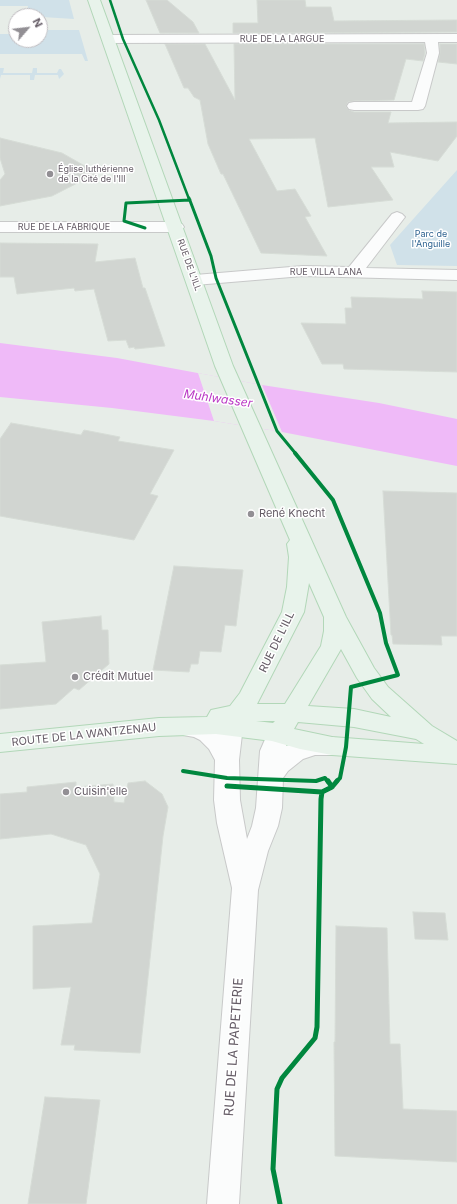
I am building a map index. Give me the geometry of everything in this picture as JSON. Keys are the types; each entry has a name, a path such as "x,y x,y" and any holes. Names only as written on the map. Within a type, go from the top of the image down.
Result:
{"main road":[{"name":"RUE DE L'ILL","path":"94,0 195,280 224,366 294,526 335,617 365,672 380,693 423,732"},
{"name":"RUE DE L'ILL","path":"262,725 260,676 294,612 298,587 300,557 294,526"},
{"name":"RUE DE L'ILL","path":"262,725 311,683 332,646 335,631 335,617"},
{"path":"167,726 187,720 206,710 248,687 260,676"},
{"name":"ROUTE DE LA WANTZENAU","path":"0,743 167,726 262,725 354,718 423,732 457,754"},
{"name":"ROUTE DE LA WANTZENAU","path":"262,725 332,746 457,754"}],"street":[{"path":"354,106 418,106 433,52 431,38"},
{"name":"RUE DE LA LARGUE","path":"108,39 457,38"},
{"path":"354,272 397,217"},
{"name":"RUE DE LA FABRIQUE","path":"0,227 176,227"},
{"name":"RUE VILLA LANA","path":"195,280 303,271 457,275"},
{"name":"RUE DE LA PAPETERIE","path":"262,725 279,765 294,753 313,746 332,746"},
{"name":"RUE DE LA PAPETERIE","path":"245,890 230,823 227,800 227,760 234,745 262,725"},
{"name":"RUE DE LA PAPETERIE","path":"222,1204 245,890 265,826 269,808 262,725"},
{"path":"167,726 198,729 209,734 218,744 227,760"}],"green space":[{"path":"0,0 69,0 74,19 48,17 48,8 0,6"},
{"path":"48,30 79,30 88,61 85,61 82,54 0,54 0,34 8,34 8,48 48,48"},
{"path":"0,68 4,68 3,73 32,73 33,68 37,68 37,73 57,73 59,69 61,69 64,74 59,79 58,75 35,75 34,80 30,80 30,75 1,75 0,79"},
{"name":"Parc de l'Anguille","path":"457,170 457,266 397,265 390,245"}],"water":[{"name":"Muhlwasser","path":"0,343 117,358 262,385 379,403 457,419 457,466 282,432 214,421 112,408 0,397"}],"pier":[{"path":"198,373 262,385 282,432 214,421"}],"building":[{"path":"146,0 167,0 193,22 199,33 160,33"},
{"path":"257,0 305,0 306,7 331,7 334,21 457,20 457,32 233,33 233,23 258,23"},
{"path":"165,44 205,44 235,100 234,44 424,44 425,53 423,61 406,59 394,100 354,101 348,102 346,107 354,112 391,112 388,123 457,122 457,136 438,161 390,152 394,167 371,167 393,200 328,207 315,138 249,139 277,191 295,189 311,216 305,217 327,256 261,253 223,174 221,174 208,144 200,100 194,97 188,88 184,88"},
{"path":"440,44 457,44 457,64 438,62"},
{"name":"Église luthérienne de la Cité de l'Ill","path":"0,138 62,153 97,173 52,196 0,206 0,180 5,174 0,158"},
{"path":"0,243 98,244 95,262 135,258 143,288 145,288 165,346 135,349 134,347 129,348 126,340 108,341 94,289 75,291 74,288 17,294 14,277 0,277"},
{"path":"422,291 457,292 457,372 344,369 343,364 322,364 301,323 346,324 345,308 352,308 351,297 423,299"},
{"path":"11,423 81,435 84,430 120,437 118,441 174,450 150,494 158,496 134,540 0,516 0,439"},
{"path":"383,491 457,493 457,636 441,636 442,645 393,644 391,635"},
{"path":"174,566 243,570 236,626 225,625 221,652 200,651 198,664 191,664 189,672 153,670"},
{"path":"101,616 102,630 108,630 109,664 79,690 74,688 56,704 0,709 0,665 46,662 42,622"},
{"path":"145,781 162,794 168,807 163,836 140,1053 74,1050 75,1045 61,1045 71,987 33,989 33,926 92,923 100,874 86,845 51,834 0,839 0,794 27,792 27,787 76,782 76,787 113,784 114,802 124,803 128,783"},
{"path":"413,912 445,913 448,940 415,939"},
{"path":"336,926 387,928 390,1044 400,1044 403,1109 457,1111 457,1162 335,1156 334,1042"},
{"path":"45,1097 100,1100 86,1204 28,1204"}],"cycle path":[{"path":"110,0 123,39 159,120 211,256 216,278 277,431 333,500 380,613 386,643 398,675 351,687 346,747 340,778 332,787 322,792 317,1027 315,1038 282,1078 277,1089 273,1169 280,1204"},
{"path":"145,228 124,221 126,203 190,200"},
{"path":"183,771 227,778 316,781 325,778 332,787"},
{"path":"227,786 322,792"}],"place":[{"name":"Église luthérienne de la Cité de l'Ill","path":"50,174"},
{"name":"René Knecht","path":"251,514"},
{"name":"Crédit Mutuel","path":"75,677"},
{"name":"Cuisin'elle","path":"66,792"}]}
